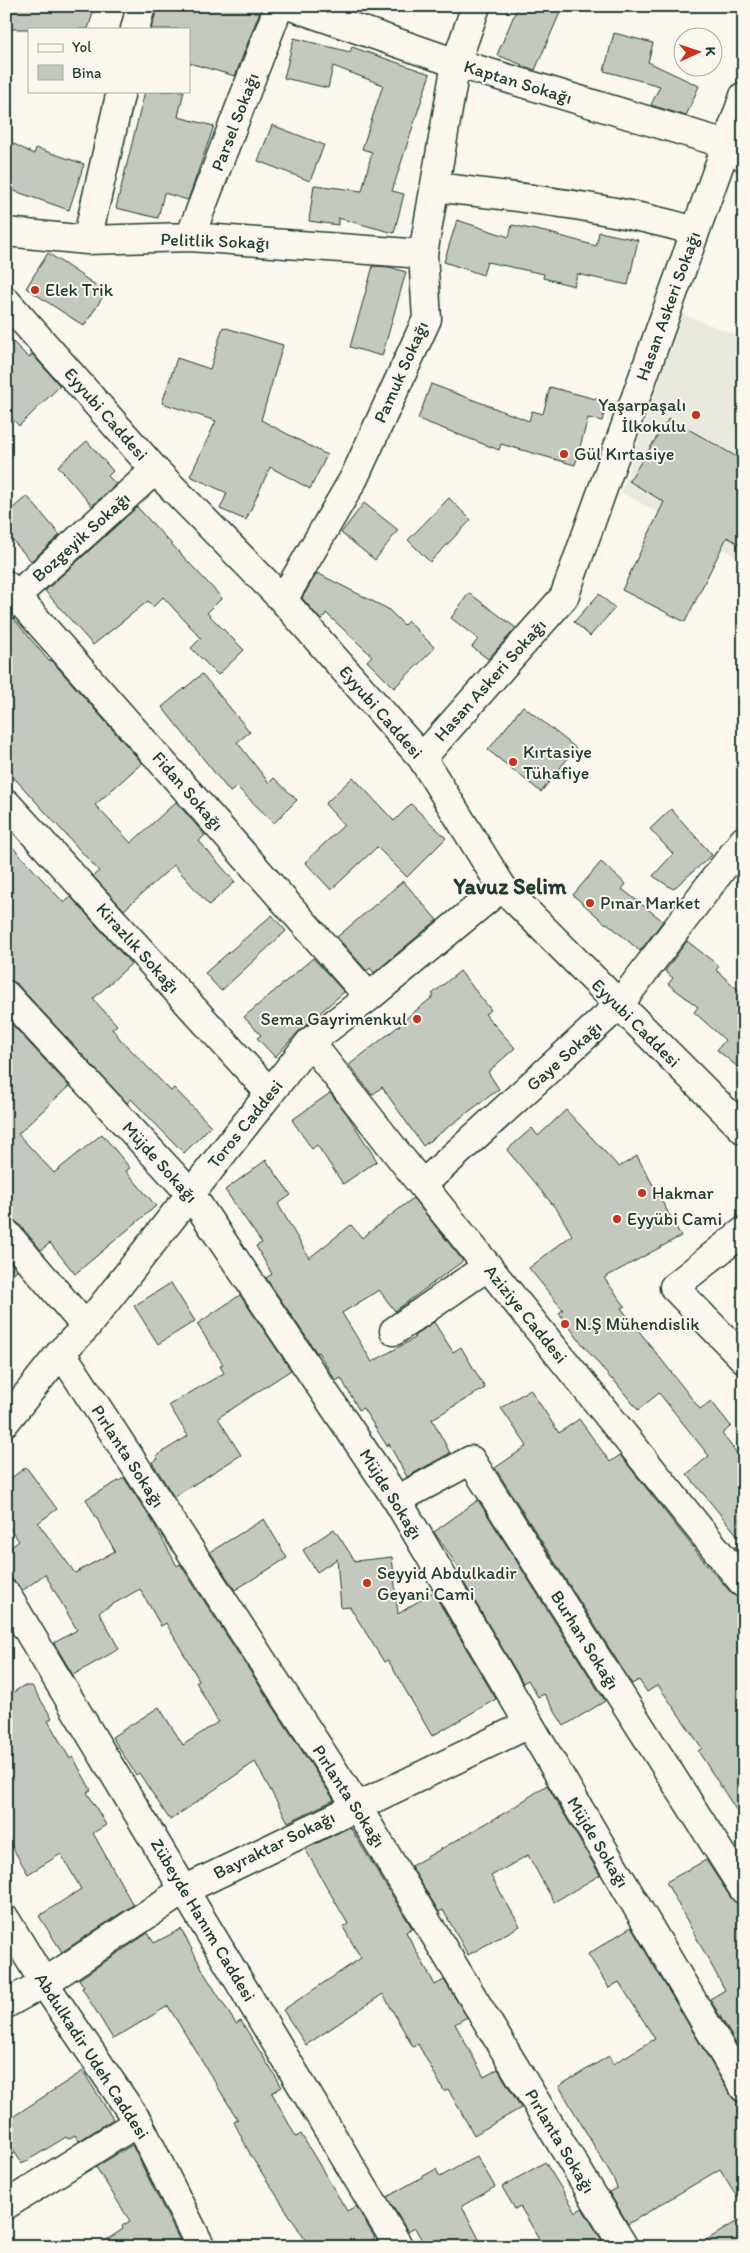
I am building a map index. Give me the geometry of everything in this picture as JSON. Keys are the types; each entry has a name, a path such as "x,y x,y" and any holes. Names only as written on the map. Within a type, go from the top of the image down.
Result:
{"street":[{"path":"136,28 141,6"},
{"name":"Parsel Sokağı","path":"190,237 279,6"},
{"name":"Kaptan Sokağı","path":"291,6 456,63 735,150"},
{"name":"Pamuk Sokağı","path":"283,600 354,478 427,319 423,254 456,63 476,6"},
{"path":"87,240 121,92"},
{"name":"Hasan Askeri Sokağı","path":"422,758 564,597 695,231 735,150 744,96"},
{"path":"435,187 596,208 663,222 695,231"},
{"name":"Pelitlik Sokağı","path":"6,232 87,240 190,237 423,254"},
{"name":"Eyyubi Caddesi","path":"6,301 155,470 283,600 422,758 502,888 618,1006 743,1128"},
{"name":"Bozgeyik Sokağı","path":"10,595 155,470"},
{"name":"Fidan Sokağı","path":"10,595 370,997"},
{"name":"Kirazlık Sokağı","path":"6,803 270,1093"},
{"name":"Gaye Sokağı","path":"422,1185 618,1006 744,840"},
{"name":"Toros Caddesi","path":"6,1421 61,1352 86,1327 310,1042 370,997 502,888"},
{"name":"Müjde Sokağı","path":"6,995 190,1193 397,1500 744,2088"},
{"name":"Aziziye Caddesi","path":"310,1042 422,1185 744,1584"},
{"path":"744,1231 674,1286 744,1359"},
{"path":"6,1233 86,1327"},
{"path":"394,1331 488,1266"},
{"name":"Pırlanta Sokağı","path":"61,1352 205,1576 356,1805 624,2247"},
{"name":"Burhan Sokağı","path":"397,1500 471,1460 744,1890"},
{"name":"Zübeyde Hanım Caddesi","path":"6,1594 399,2247"},
{"name":"Bayraktar Sokağı","path":"6,2004 44,1982 184,1890 356,1805 529,1724"},
{"name":"Abdulkadir Udeh Caddesi","path":"6,1920 44,1982 138,2122 201,2247"},
{"path":"6,2205 138,2122"}],"shaded area":[{"name":"Yaşarpaşalı İlkokulu","path":"682,314 744,338 744,561 621,492"}],"building":[{"path":"6,6 95,6 88,28 6,29"},
{"path":"158,6 262,6 235,76 190,63 190,28 151,28"},
{"path":"518,6 563,6 535,70 497,55"},
{"path":"614,33 653,43 648,62 672,73 672,78 682,78 699,86 686,116 651,105 660,86 604,71"},
{"path":"294,38 350,52 352,47 430,74 392,191 404,194 394,233 338,218 338,225 309,221 314,185 362,191 372,152 362,149 383,85 333,66 328,88 284,78"},
{"path":"145,92 184,92 178,117 214,126 188,200 164,193 158,218 116,208"},
{"path":"272,125 324,145 310,181 258,161"},
{"path":"6,140 34,154 36,148 84,164 69,210 6,188"},
{"path":"457,220 509,237 512,225 596,246 599,232 638,240 628,285 577,274 574,286 543,278 544,274 487,262 483,275 444,262"},
{"path":"48,253 106,292 84,326 26,288"},
{"path":"373,266 389,267 406,272 382,356 350,347"},
{"path":"223,327 283,345 261,420 327,455 310,489 270,467 246,520 220,509 227,493 190,476 216,421 162,403 177,358 210,369"},
{"path":"6,335 29,358 32,354 60,386 19,426 6,412"},
{"path":"431,384 529,421 532,411 543,414 550,387 607,402 602,421 588,418 575,465 501,444 499,450 418,419"},
{"path":"669,418 744,461 744,547 727,537 685,622 622,590 664,502 629,481"},
{"path":"87,441 113,471 108,476 116,484 92,506 58,466"},
{"path":"27,496 60,535 31,561 6,533 6,514"},
{"path":"449,498 471,520 430,562 408,540"},
{"path":"364,503 398,530 375,560 341,533"},
{"path":"137,507 222,598 207,613 244,650 218,675 191,648 201,638 163,597 153,607 148,601 93,645 45,591"},
{"path":"317,573 388,609 404,625 408,621 435,648 394,688 367,661 372,656 326,613 322,620 320,619 302,598"},
{"path":"469,593 516,628 488,659 472,647 478,639 451,618"},
{"path":"599,594 615,608 590,636 574,622"},
{"path":"13,618 49,661 51,660 142,763 95,805 131,843 176,802 205,835 199,841 235,882 209,905 174,865 124,910 93,876 99,871 6,769 6,620"},
{"path":"202,674 250,732 237,742 269,783 274,778 297,800 274,823 237,787 230,792 162,707"},
{"path":"523,706 576,748 541,792 488,750"},
{"path":"353,777 394,821 411,804 446,838 407,877 377,847 331,890 305,862 344,825 325,804"},
{"path":"671,809 712,855 673,889 653,876 673,854 650,829"},
{"path":"6,840 64,903 71,897 131,964 93,999 117,1025 112,1029 121,1040 171,1091 174,1088 211,1126 184,1153 131,1099 127,1103 17,984 6,980"},
{"path":"601,862 626,884 622,889 663,921 640,951 573,895"},
{"path":"403,881 437,920 374,973 370,968 367,971 337,937"},
{"path":"272,915 286,931 221,991 205,973"},
{"path":"687,941 719,966 716,970 744,995 744,1072 717,1050 725,1040 694,1012 698,1007 668,984 673,978 665,971"},
{"path":"313,958 344,992 300,1030 275,1057 257,1038 261,1035 244,1017"},
{"path":"460,971 491,1010 485,1014 515,1048 488,1072 499,1089 423,1146 382,1087 372,1095 349,1065 400,1025 434,996 432,994"},
{"path":"6,1018 69,1086 18,1134 54,1173 102,1134 130,1168 126,1171 156,1206 75,1274 50,1243 41,1250 18,1223 6,1218"},
{"path":"330,1093 347,1114 377,1161 343,1184 317,1145 312,1149 292,1120"},
{"path":"566,1110 619,1167 637,1156 681,1236 604,1278 625,1306 621,1308 700,1409 711,1401 731,1426 722,1434 744,1462 744,1559 735,1547 743,1542 687,1474 709,1456 659,1393 638,1410 579,1340 559,1313 563,1310 529,1268 572,1235 558,1211 507,1150 532,1128 538,1136"},
{"path":"266,1160 291,1195 278,1204 309,1258 351,1225 362,1238 413,1198 463,1261 395,1311 379,1290 342,1313 372,1362 415,1338 414,1336 434,1322 453,1352 461,1347 485,1388 432,1419 450,1453 407,1477 389,1444 387,1446 363,1408 359,1410 341,1378 336,1381 266,1278 272,1274 256,1246 262,1243 225,1190"},
{"path":"6,1257 17,1270 6,1280"},
{"path":"171,1283 195,1321 158,1344 134,1306"},
{"path":"240,1295 291,1370 218,1418 241,1455 174,1497 152,1462 158,1459 156,1456 188,1436 169,1405 224,1373 220,1366 223,1364 197,1324"},
{"path":"530,1389 559,1433 579,1419 610,1462 620,1455 732,1594 744,1599 744,1822 698,1751 702,1748 658,1685 647,1692 639,1680 632,1684 495,1468 527,1446 501,1408"},
{"path":"26,1467 57,1509 38,1523 75,1573 115,1551 86,1499 124,1478 153,1522 177,1566 180,1564 334,1800 288,1822 255,1762 170,1820 139,1773 136,1775 112,1737 159,1707 183,1745 218,1722 196,1682 199,1680 166,1623 161,1626 140,1589 99,1612 119,1649 73,1675 54,1643 77,1630 45,1574 22,1591 6,1575 6,1551 19,1541 6,1523 6,1482"},
{"path":"478,1500 605,1701 564,1726 544,1694 538,1697 528,1680 523,1683 460,1576 463,1574 434,1532"},
{"path":"264,1519 287,1558 235,1590 210,1552"},
{"path":"334,1529 355,1561 392,1557 398,1614 433,1592 496,1699 432,1736 388,1660 384,1662 350,1607 341,1608 337,1559 317,1572 303,1550"},
{"path":"23,1686 32,1686 52,1718 48,1721 70,1759 73,1757 91,1790 87,1792 106,1825 93,1833 133,1905 62,1952 39,1916 81,1889 61,1854 28,1874 6,1837 6,1697"},
{"path":"547,1785 600,1875 554,1902 528,1855 491,1876 520,1926 468,1955 443,1910 439,1912 411,1866 508,1811"},
{"path":"350,1827 412,1928 406,1932 435,1985 444,1980 467,2017 455,2024 484,2077 498,2069 521,2108 474,2135 448,2089 444,2091 418,2044 413,2047 383,1994 306,2045 283,2010 361,1958 343,1927 348,1924 305,1849"},
{"path":"706,1860 731,1898 740,1905 744,1912 744,2057 710,1999 725,1990 666,1882"},
{"path":"631,1927 731,2096 736,2101 744,2104 744,2208 720,2169 628,2224 609,2192 617,2188 614,2180 559,2086 609,2056 613,2064 655,2039 619,1982 609,1988 588,1954"},
{"path":"181,1929 206,1976 236,2024 241,2021 282,2087 272,2093 296,2137 301,2134 347,2211 356,2206 375,2238 360,2247 310,2247 251,2156 234,2122 238,2120 168,2006 113,2039 82,1988 84,1987 79,1979 148,1933 154,1943"},
{"path":"83,2071 113,2119 79,2141 75,2135 68,2139 66,2137 22,2164 6,2138 6,2130 15,2124 11,2118"},
{"path":"132,2145 183,2247 96,2247 123,2229 122,2226 130,2221 96,2167"},
{"path":"477,2156 495,2187 462,2206 483,2247 426,2247 415,2228 408,2232 387,2197 436,2169 440,2177"},
{"path":"545,2162 576,2212 582,2208 606,2247 544,2247 520,2206 515,2209 502,2187"},
{"path":"744,2217 744,2247 695,2247"}],"place":[{"name":"Elek Trik","path":"35,290"},
{"name":"Yaşarpaşalı İlkokulu","path":"696,415"},
{"name":"Gül Kırtasiye","path":"564,454"},
{"name":"Kırtasiye Tühafiye","path":"513,762"},
{"name":"Pınar Market","path":"590,903"},
{"name":"Sema Gayrimenkul","path":"417,1019"},
{"name":"Hakmar","path":"642,1193"},
{"name":"Eyyübi Cami","path":"617,1219"},
{"name":"N.Ş Mühendislik","path":"565,1324"},
{"name":"Seyyid Abdulkadir Geyani Cami","path":"367,1583"}],"district":[{"name":"Yavuz Selim","path":"510,886"}]}
